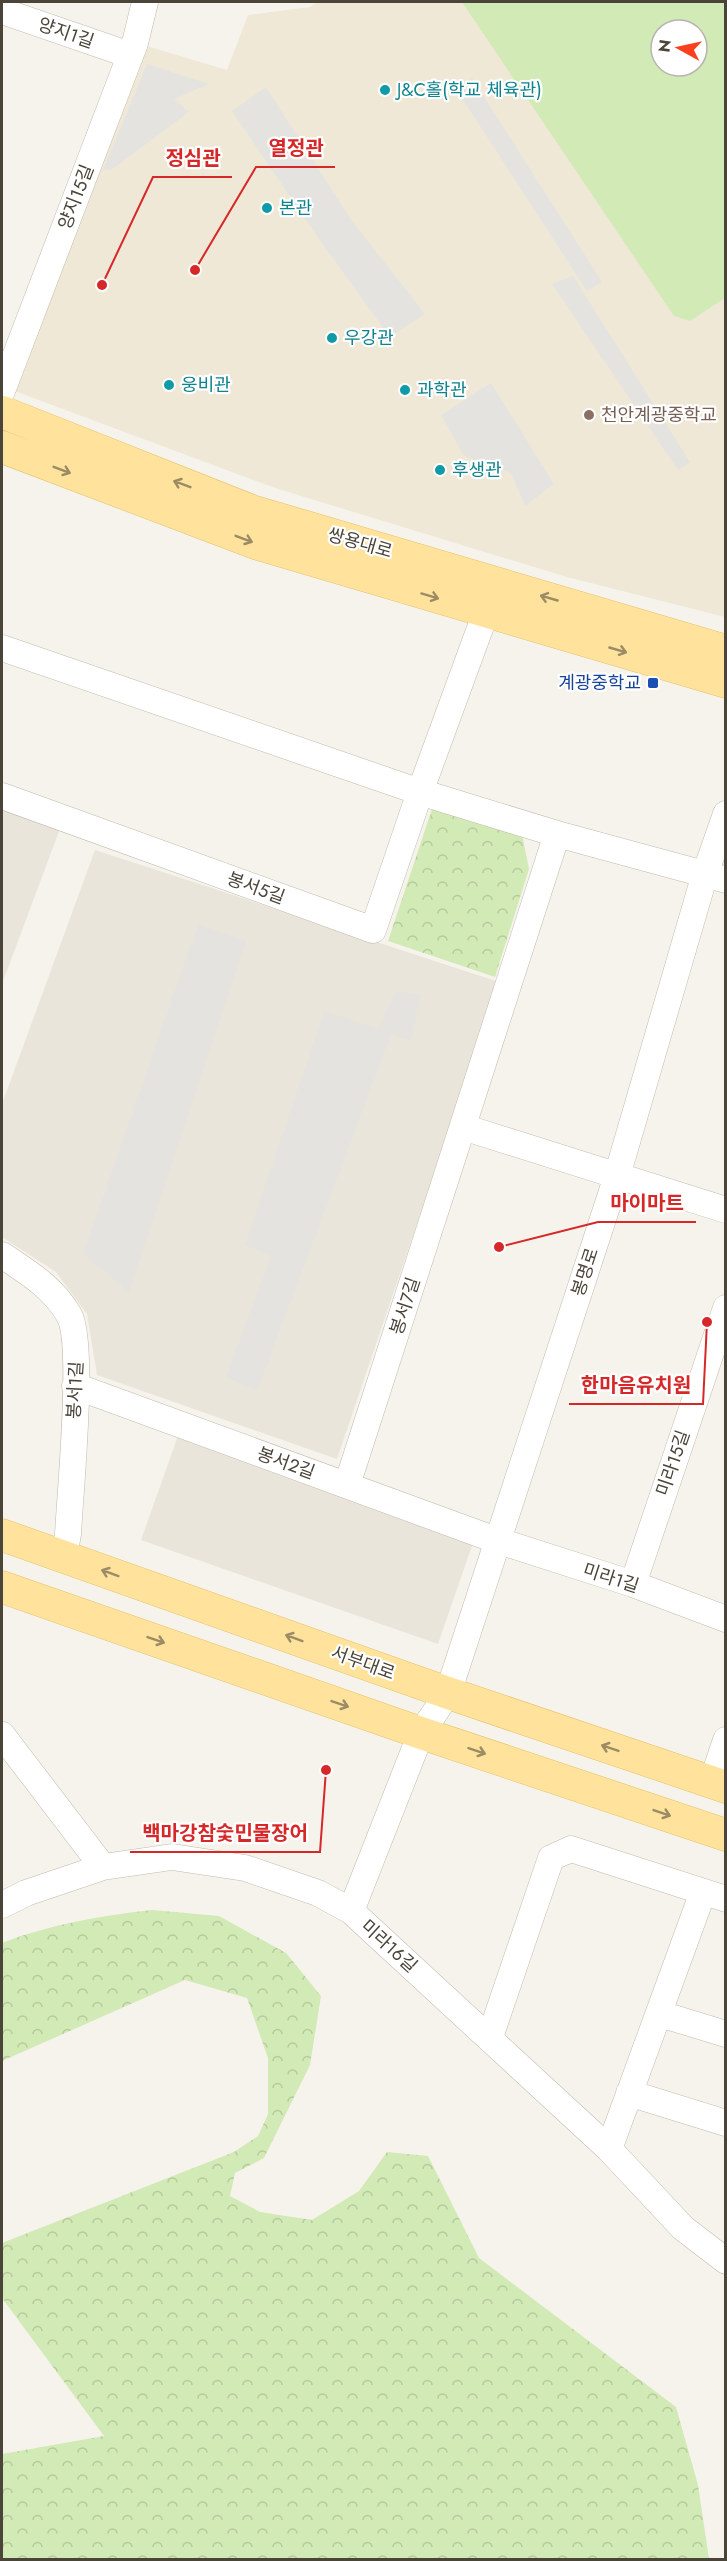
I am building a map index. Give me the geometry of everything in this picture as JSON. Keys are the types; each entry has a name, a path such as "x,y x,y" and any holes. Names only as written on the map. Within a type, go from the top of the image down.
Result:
{"main road":[{"name":"쌍용대로","path":"2,412 252,511 726,651"},
{"name":"쌍용대로","path":"3,448 258,544 726,682"},
{"name":"서부대로","path":"2,1535 448,1693 719,1785"},
{"path":"2,1587 421,1733 726,1835"}],"street":[{"name":"양지15길","path":"2,391 130,55 145,2"},
{"name":"양지1길","path":"2,11 130,55"},
{"path":"3,448 43,429"},
{"name":"봉서5길","path":"2,796 374,930 420,792 486,612"},
{"path":"2,648 420,792 557,834 716,877"},
{"name":"봉명로","path":"448,1693 496,1540 716,877 726,814"},
{"name":"봉서7길","path":"347,1485 557,834"},
{"path":"463,1127 726,1210"},
{"name":"봉서1길","path":"2,1255 47,1286 70,1317 76,1348 68,1534 64,1556"},
{"name":"미라15길","path":"633,1584 726,1308"},
{"name":"봉서2길","path":"75,1386 496,1540"},
{"name":"미라1길","path":"496,1540 633,1584 726,1618"},
{"name":"미라16길","path":"448,1693 421,1733 351,1911 609,2149 683,2228 726,2261"},
{"path":"2,1735 103,1867"},
{"path":"719,1785 726,1740"},
{"path":"490,2037 551,1858 571,1849 714,1895 660,2014 609,2149"},
{"path":"2,1905 26,1893 103,1867 172,1857 245,1868 318,1893 351,1911"},
{"path":"660,2014 726,2034"},
{"path":"629,2093 726,2123"}],"shaded area":[{"path":"317,2 725,2 725,617 567,577 275,488 12,390 140,44 227,70 248,15 310,7"},
{"path":"147,64 209,84 174,99 189,112 111,170 103,170"},
{"path":"472,78 602,282 587,291 458,92"},
{"path":"266,87 352,221 425,314 390,337 321,242 232,111"},
{"path":"573,276 690,462 678,470 552,284"},
{"path":"491,383 554,484 525,506 511,473 464,456 441,415"},
{"path":"2,803 61,826 2,984"},
{"path":"95,850 499,982 337,1459 97,1375 87,1314 56,1272 2,1237 2,1104"},
{"path":"198,924 246,941 129,1292 83,1254"},
{"path":"396,991 421,995 411,1041 391,1035 257,1391 226,1377 271,1256 245,1245 324,1011 378,1029"},
{"path":"179,1433 475,1537 438,1644 141,1540"}],"green space":[{"path":"462,2 725,2 725,298 690,321 674,316"},
{"path":"433,806 522,834 529,869 495,977 388,941"},
{"path":"152,1910 219,1916 286,1953 321,1996 310,2065 264,2158 235,2173 230,2196 260,2212 312,2220 359,2191 387,2152 428,2156 479,2258 676,2407 698,2485 709,2559 2,2559 2,2454 104,2436 2,2298 2,2243 234,2152 258,2136 268,2114 268,2058 247,1998 185,1980 2,2061 2,1943 76,1922"}],"place":[{"name":"J&C홀(학교 체육관)","path":"385,90"},
{"name":"본관","path":"267,208"},
{"name":"열정관","path":"195,270"},
{"name":"정심관","path":"102,285"},
{"name":"우강관","path":"332,338"},
{"name":"웅비관","path":"169,385"},
{"name":"과학관","path":"405,390"},
{"name":"천안계광중학교","path":"589,415"},
{"name":"후생관","path":"440,470"},
{"name":"계광중학교","path":"653,683"},
{"name":"마이마트","path":"499,1247"},
{"name":"한마음유치원","path":"707,1322"},
{"name":"백마강참숯민물장어","path":"326,1770"}]}
